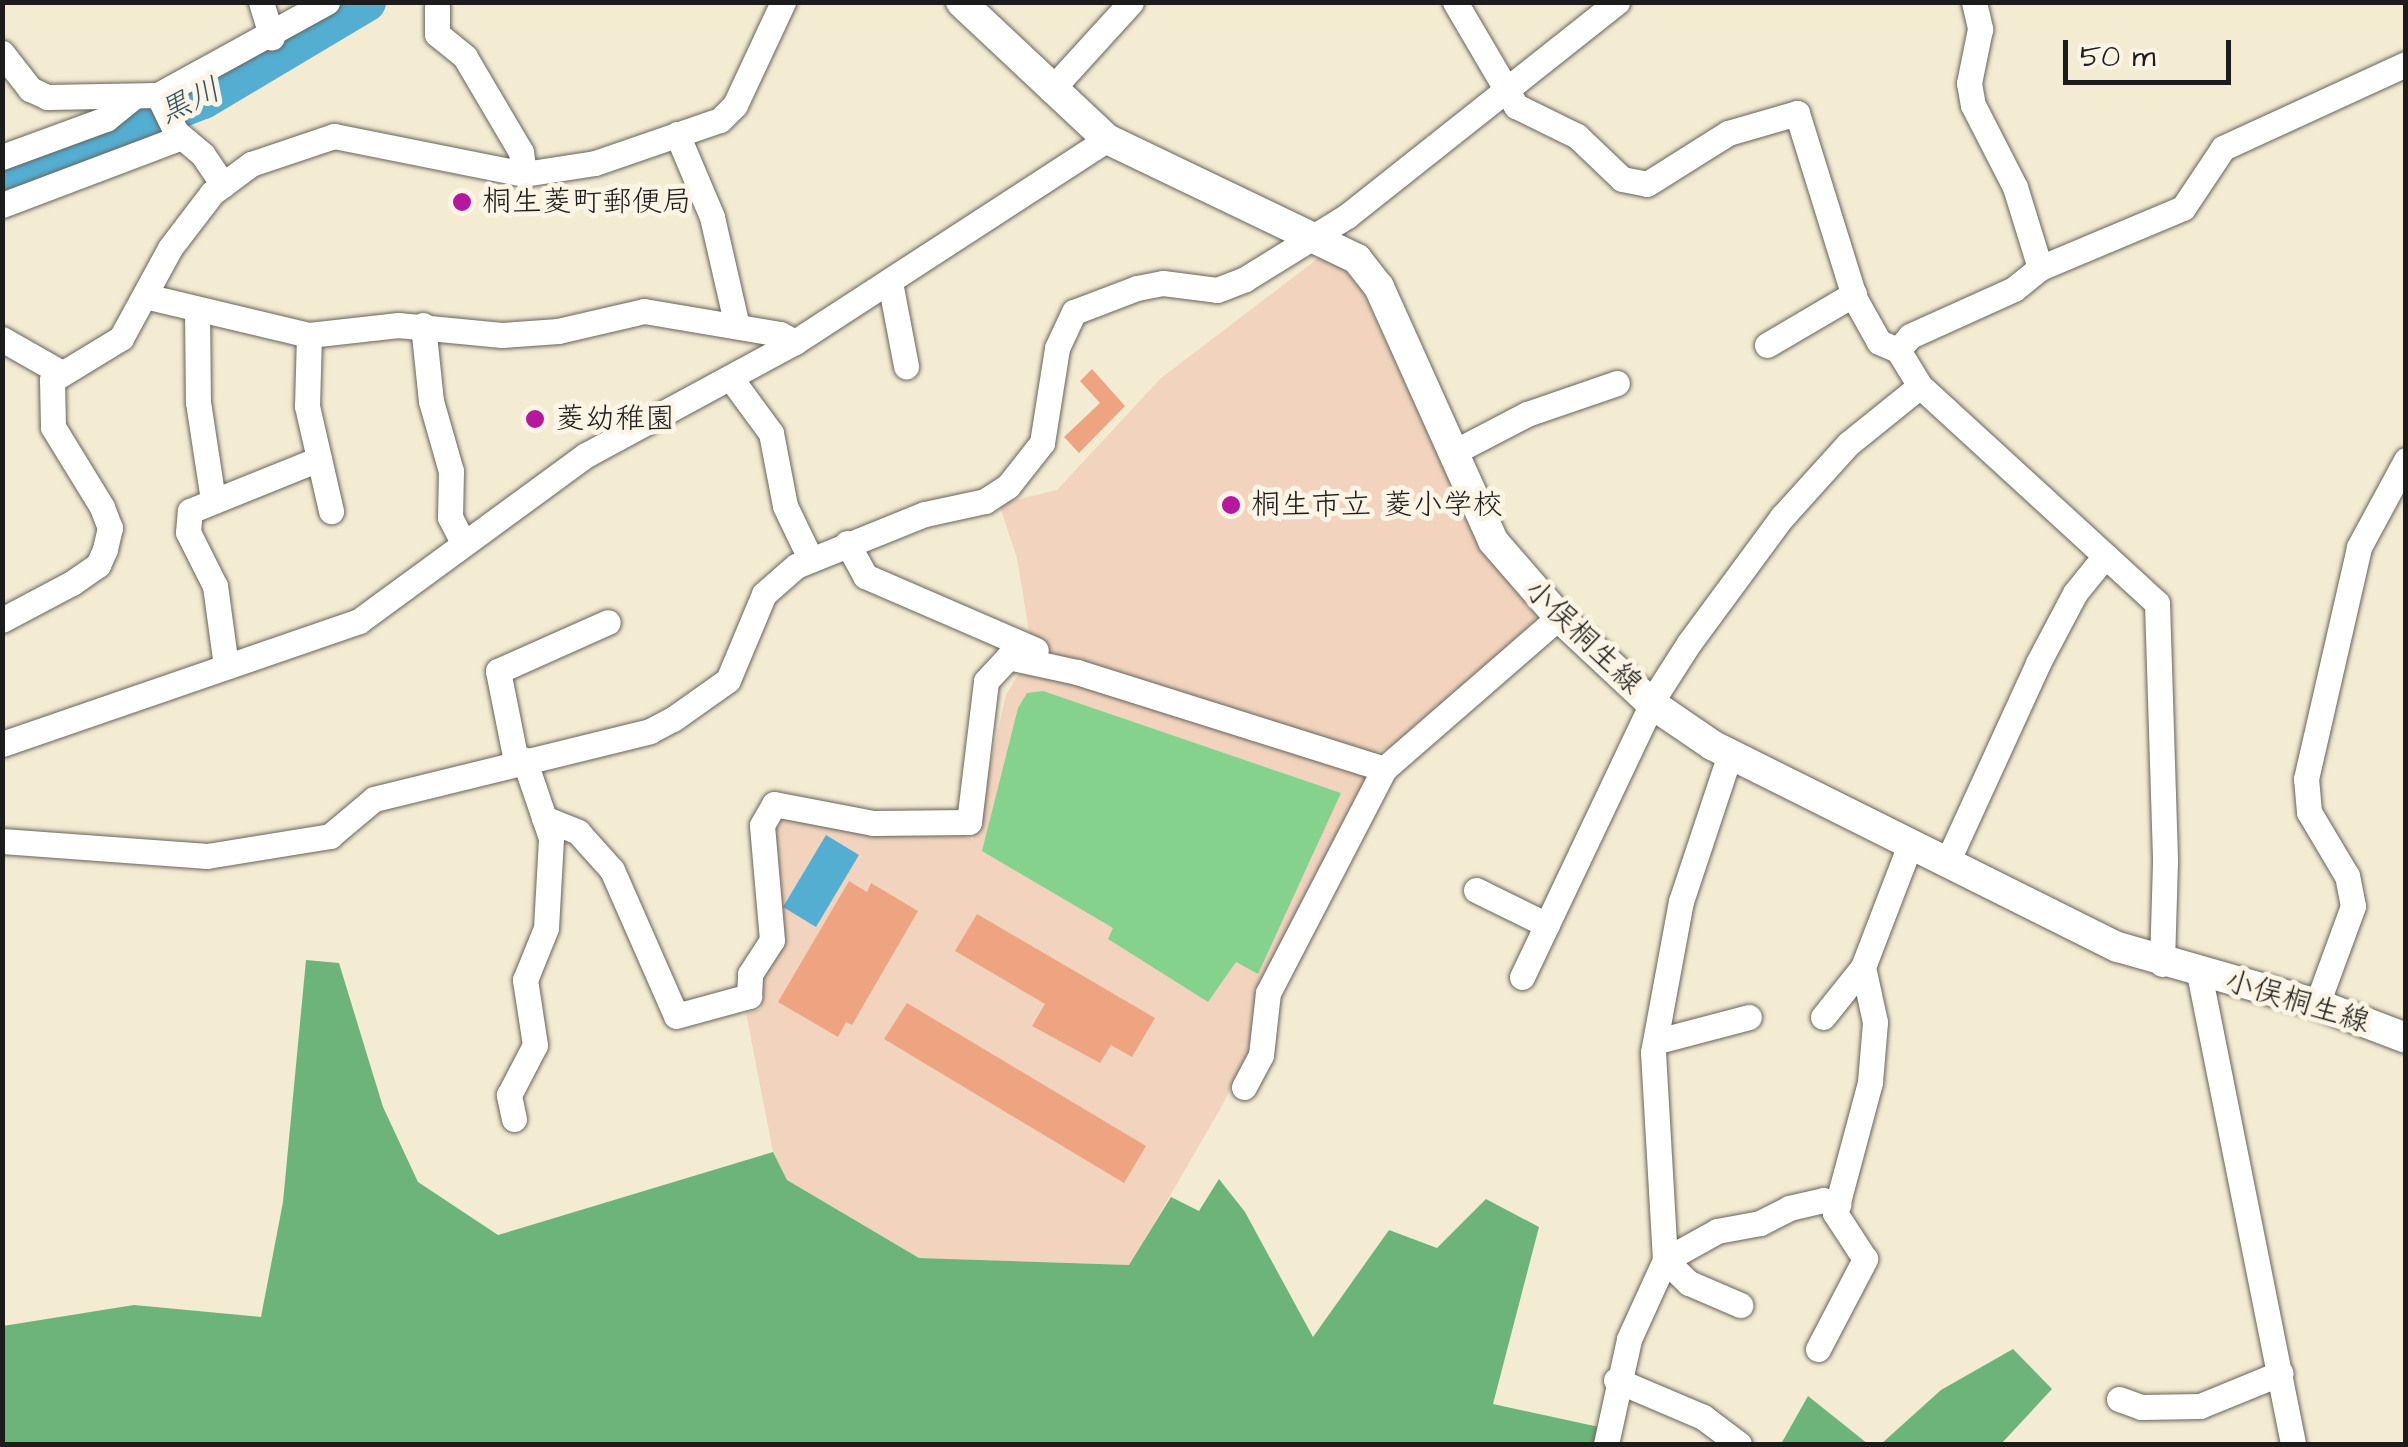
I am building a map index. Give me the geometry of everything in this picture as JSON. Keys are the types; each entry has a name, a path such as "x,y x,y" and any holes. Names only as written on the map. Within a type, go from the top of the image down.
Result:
{"main road":[{"name":"小俣桐生線","path":"961,2 1107,139 1357,259 1380,287 1484,528 1558,618 1652,704 1730,754 2162,964 2317,1004 2406,1038"}],"street":[{"path":"261,2 272,37"},
{"path":"2,157 151,98 272,37 327,2"},
{"path":"2,620 72,584 98,564 106,549 110,528 102,507 54,427 49,395 60,372 121,338 187,221 223,185 302,141 334,136 524,174 595,163 720,120 736,105 783,2"},
{"path":"1051,90 1131,2"},
{"path":"1455,2 1516,106 1577,136 1622,179 1648,184 1738,128 1796,113 1854,294 1879,342 1898,350 1920,386 2156,603 2165,862 2162,964"},
{"path":"2,841 206,856 330,836 374,799 650,731 704,701 735,668 764,594 810,558 944,508 985,501 1008,486 1042,443 1057,348 1074,312 1163,283 1229,288 1347,216 1617,2"},
{"path":"1974,2 1980,29 1968,83 1973,105 2015,187 2040,268"},
{"path":"437,7 437,34 465,57 521,152 524,174"},
{"path":"2,52 30,89 47,97 151,98"},
{"path":"1898,350 1910,336 2014,289 2040,268 2183,208 2224,148 2406,64"},
{"path":"151,98 223,185"},
{"path":"677,134 712,217 737,326"},
{"path":"2,205 179,135"},
{"path":"2,744 360,620 586,454 732,380 795,342 1107,139"},
{"path":"890,282 906,366"},
{"path":"1767,345 1854,294"},
{"path":"145,296 309,334 424,325 502,335 558,331 644,311 737,326 795,342"},
{"path":"197,311 198,402 213,500"},
{"path":"424,325 431,401 450,471 450,517 463,543"},
{"path":"309,334 307,406 331,511"},
{"path":"2,340 60,372"},
{"path":"732,380 771,433 785,506 810,558"},
{"path":"1454,452 1527,414 1617,383"},
{"path":"1522,977 1652,704 1689,642 1782,517 1848,444 1920,386"},
{"path":"226,666 215,586 186,524 190,511 319,460"},
{"path":"2317,1004 2353,906 2346,876 2308,812 2306,779 2356,558 2406,460"},
{"path":"847,543 865,576 1077,672"},
{"path":"1948,860 2038,663 2075,592 2105,556"},
{"path":"1244,1087 1261,1055 1268,993 1384,769 1558,618"},
{"path":"514,1119 509,1095 536,1045 525,980 546,928 552,838 520,760 498,671 608,622"},
{"path":"544,818 578,832 612,870 676,1016 749,996 750,974 772,940 762,825 774,804 872,823 968,822 992,667 1008,657 1077,672 1384,769"},
{"path":"1730,754 1681,901 1653,1052 1665,1260 1689,1283 1740,1305"},
{"path":"1823,1017 1862,968 1911,842"},
{"path":"1476,890 1547,925"},
{"path":"1818,1349 1865,1260 1836,1219 1870,1082 1875,1022 1862,968"},
{"path":"2199,973 2281,1373 2285,1440"},
{"path":"1658,1041 1749,1018"},
{"path":"1606,1444 1616,1380 1652,1276 1665,1260 1717,1231 1760,1223 1810,1202 1838,1204"},
{"path":"2119,1400 2141,1407 2200,1406 2281,1373"},
{"path":"1616,1380 1702,1417 1740,1444"}],"shaded area":[{"name":"桐生市立 菱小学校","path":"1320,257 1346,271 1363,293 1441,461 1534,606 1535,620 1436,712 1400,743 1374,753 1087,668 1031,644 1017,558 999,504 1057,490 1161,378"},
{"path":"1047,671 1357,770 1365,777 1365,794 1262,988 1247,1055 1223,1104 1130,1265 919,1258 787,1180 773,1152 746,1013 761,1009 772,835 788,813 952,830 973,840 1006,695 1018,675"}],"green space":[{"path":"1043,691 1341,793 1258,974 1236,962 1208,1002 1108,939 1113,928 982,851 1018,708 1027,693"},
{"path":"306,960 339,963 383,1107 418,1182 498,1235 773,1152 787,1180 919,1258 1129,1265 1171,1197 1199,1211 1219,1179 1245,1212 1313,1337 1389,1230 1437,1248 1486,1199 1539,1227 1493,1404 1599,1427 1594,1444 3,1444 3,1326 134,1305 261,1317 283,1202"},
{"path":"2013,1349 2052,1389 2001,1444 1881,1444 1941,1390"},
{"path":"1808,1396 1868,1444 1781,1444"}],"water":[{"path":"826,835 859,855 816,927 783,907"}],"building":[{"path":"1092,369 1125,406 1079,453 1064,437 1100,403 1080,381"},
{"path":"849,881 867,892 871,883 918,911 852,1025 846,1022 838,1037 778,1002"},
{"path":"977,914 1155,1018 1132,1057 1111,1045 1100,1063 1032,1026 1045,1004 955,951"},
{"path":"907,1003 1146,1146 1124,1183 884,1039"}],"waterway":[{"name":"黒川","path":"2,178 203,99 366,2"}],"place":[{"name":"桐生菱町郵便局","path":"462,202"},
{"name":"菱幼稚園","path":"535,419"},
{"name":"桐生市立 菱小学校","path":"1231,505"}]}
